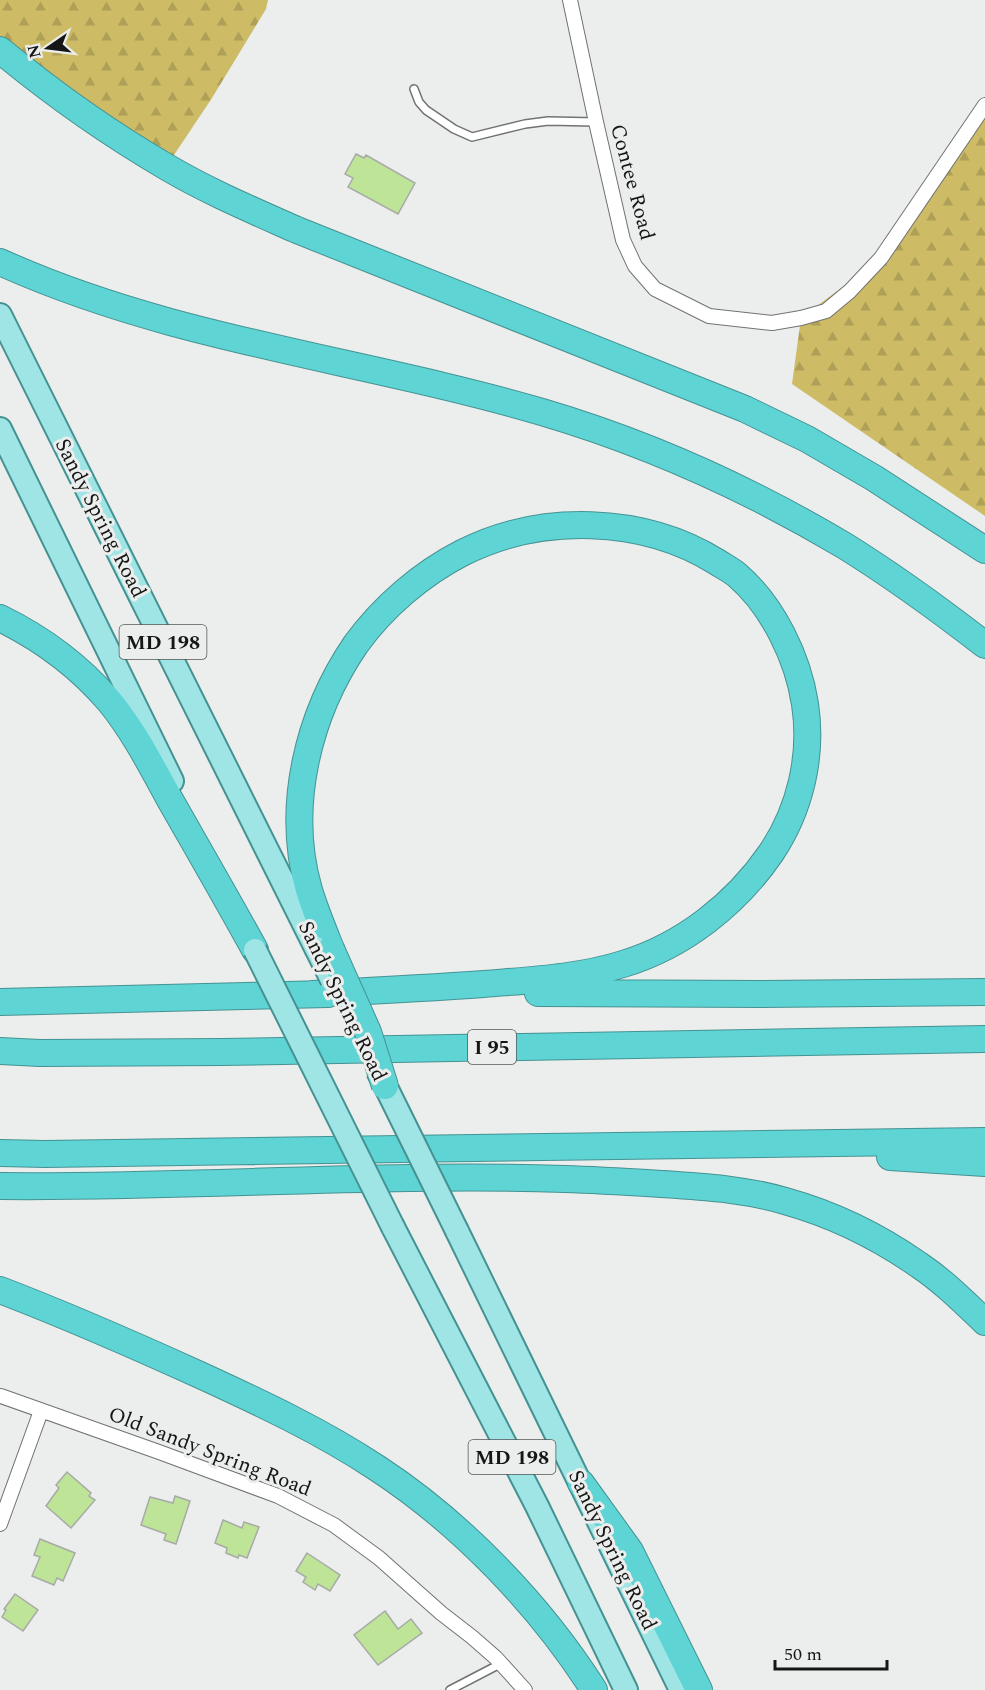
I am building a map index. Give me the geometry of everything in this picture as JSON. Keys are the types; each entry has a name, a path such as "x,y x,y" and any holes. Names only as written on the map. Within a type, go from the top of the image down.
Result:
{"highway":[{"path":"0,50 44,86 103,128 166,167 297,230 745,409 807,440 874,478 985,550"},
{"path":"0,262 38,280 109,305 170,322 542,412 624,440 707,475 774,507 844,546 905,586 985,645"},
{"path":"312,994 510,982 581,974 626,963 670,945 700,927 730,902 758,872 779,841 795,807 806,766 809,728 802,685 786,640 764,605 737,575 704,554 664,537 624,528 577,525 541,528 499,538 472,549 427,575 402,594 367,630 339,669 317,717 306,759 299,808 302,853 323,948 368,1032 385,1086"},
{"path":"0,618 33,636 61,656 109,701 130,729 255,950"},
{"path":"0,1002 312,994 985,992"},
{"path":"0,993 165,998"},
{"name":"I 95","path":"0,1051 40,1053 222,1052 985,1039"},
{"path":"0,1153 985,1141"},
{"path":"746,1144 985,1163"},
{"path":"0,1185 97,1186 322,1178 483,1176 597,1180 744,1191 786,1201 829,1216 876,1238 921,1265 985,1322"},
{"path":"0,1290 58,1312 260,1402 323,1435 378,1468 443,1520 507,1579 544,1621 594,1690"},
{"path":"581,1483 630,1551 699,1690"}],"main road":[{"name":"Sandy Spring Road","path":"0,315 323,948"},
{"name":"MD 198","path":"0,429 255,950 393,1227 537,1506 626,1690"},
{"name":"Sandy Spring Road","path":"385,1086 681,1690"}],"street":[{"name":"Contee Road","path":"570,0 623,240 635,266 655,289 709,316 772,323 826,311 850,291 881,258 985,105"},
{"name":"Old Sandy Spring Road","path":"1,1396 278,1496 334,1525 379,1558 472,1637 525,1690"},
{"path":"0,1524 41,1411"}],"lane":[{"path":"414,89 419,102 426,110 454,129 472,137 525,124 548,121 596,122"},
{"path":"450,1690 500,1664"}],"green space":[{"path":"0,0 268,0 266,9 212,98 166,167 0,50"},
{"path":"985,112 985,516 792,384 801,318 881,258"}],"building":[{"path":"356,154 364,158 366,155 415,183 398,214 348,187 353,178 345,174"},
{"path":"67,1472 91,1493 89,1496 95,1500 71,1528 46,1506 59,1488 56,1485"},
{"path":"175,1496 190,1501 176,1544 164,1540 166,1534 141,1525 150,1497 173,1503"},
{"path":"223,1520 242,1528 244,1522 259,1527 247,1558 239,1555 238,1558 226,1553 227,1548 215,1543"},
{"path":"40,1539 75,1553 63,1581 57,1578 54,1585 32,1576 40,1557 34,1555"},
{"path":"307,1553 340,1575 330,1591 318,1584 315,1590 303,1582 306,1577 296,1571"},
{"path":"15,1594 38,1610 23,1631 2,1617 6,1610 4,1609"},
{"path":"385,1611 398,1629 411,1619 422,1633 378,1665 354,1635"}]}
